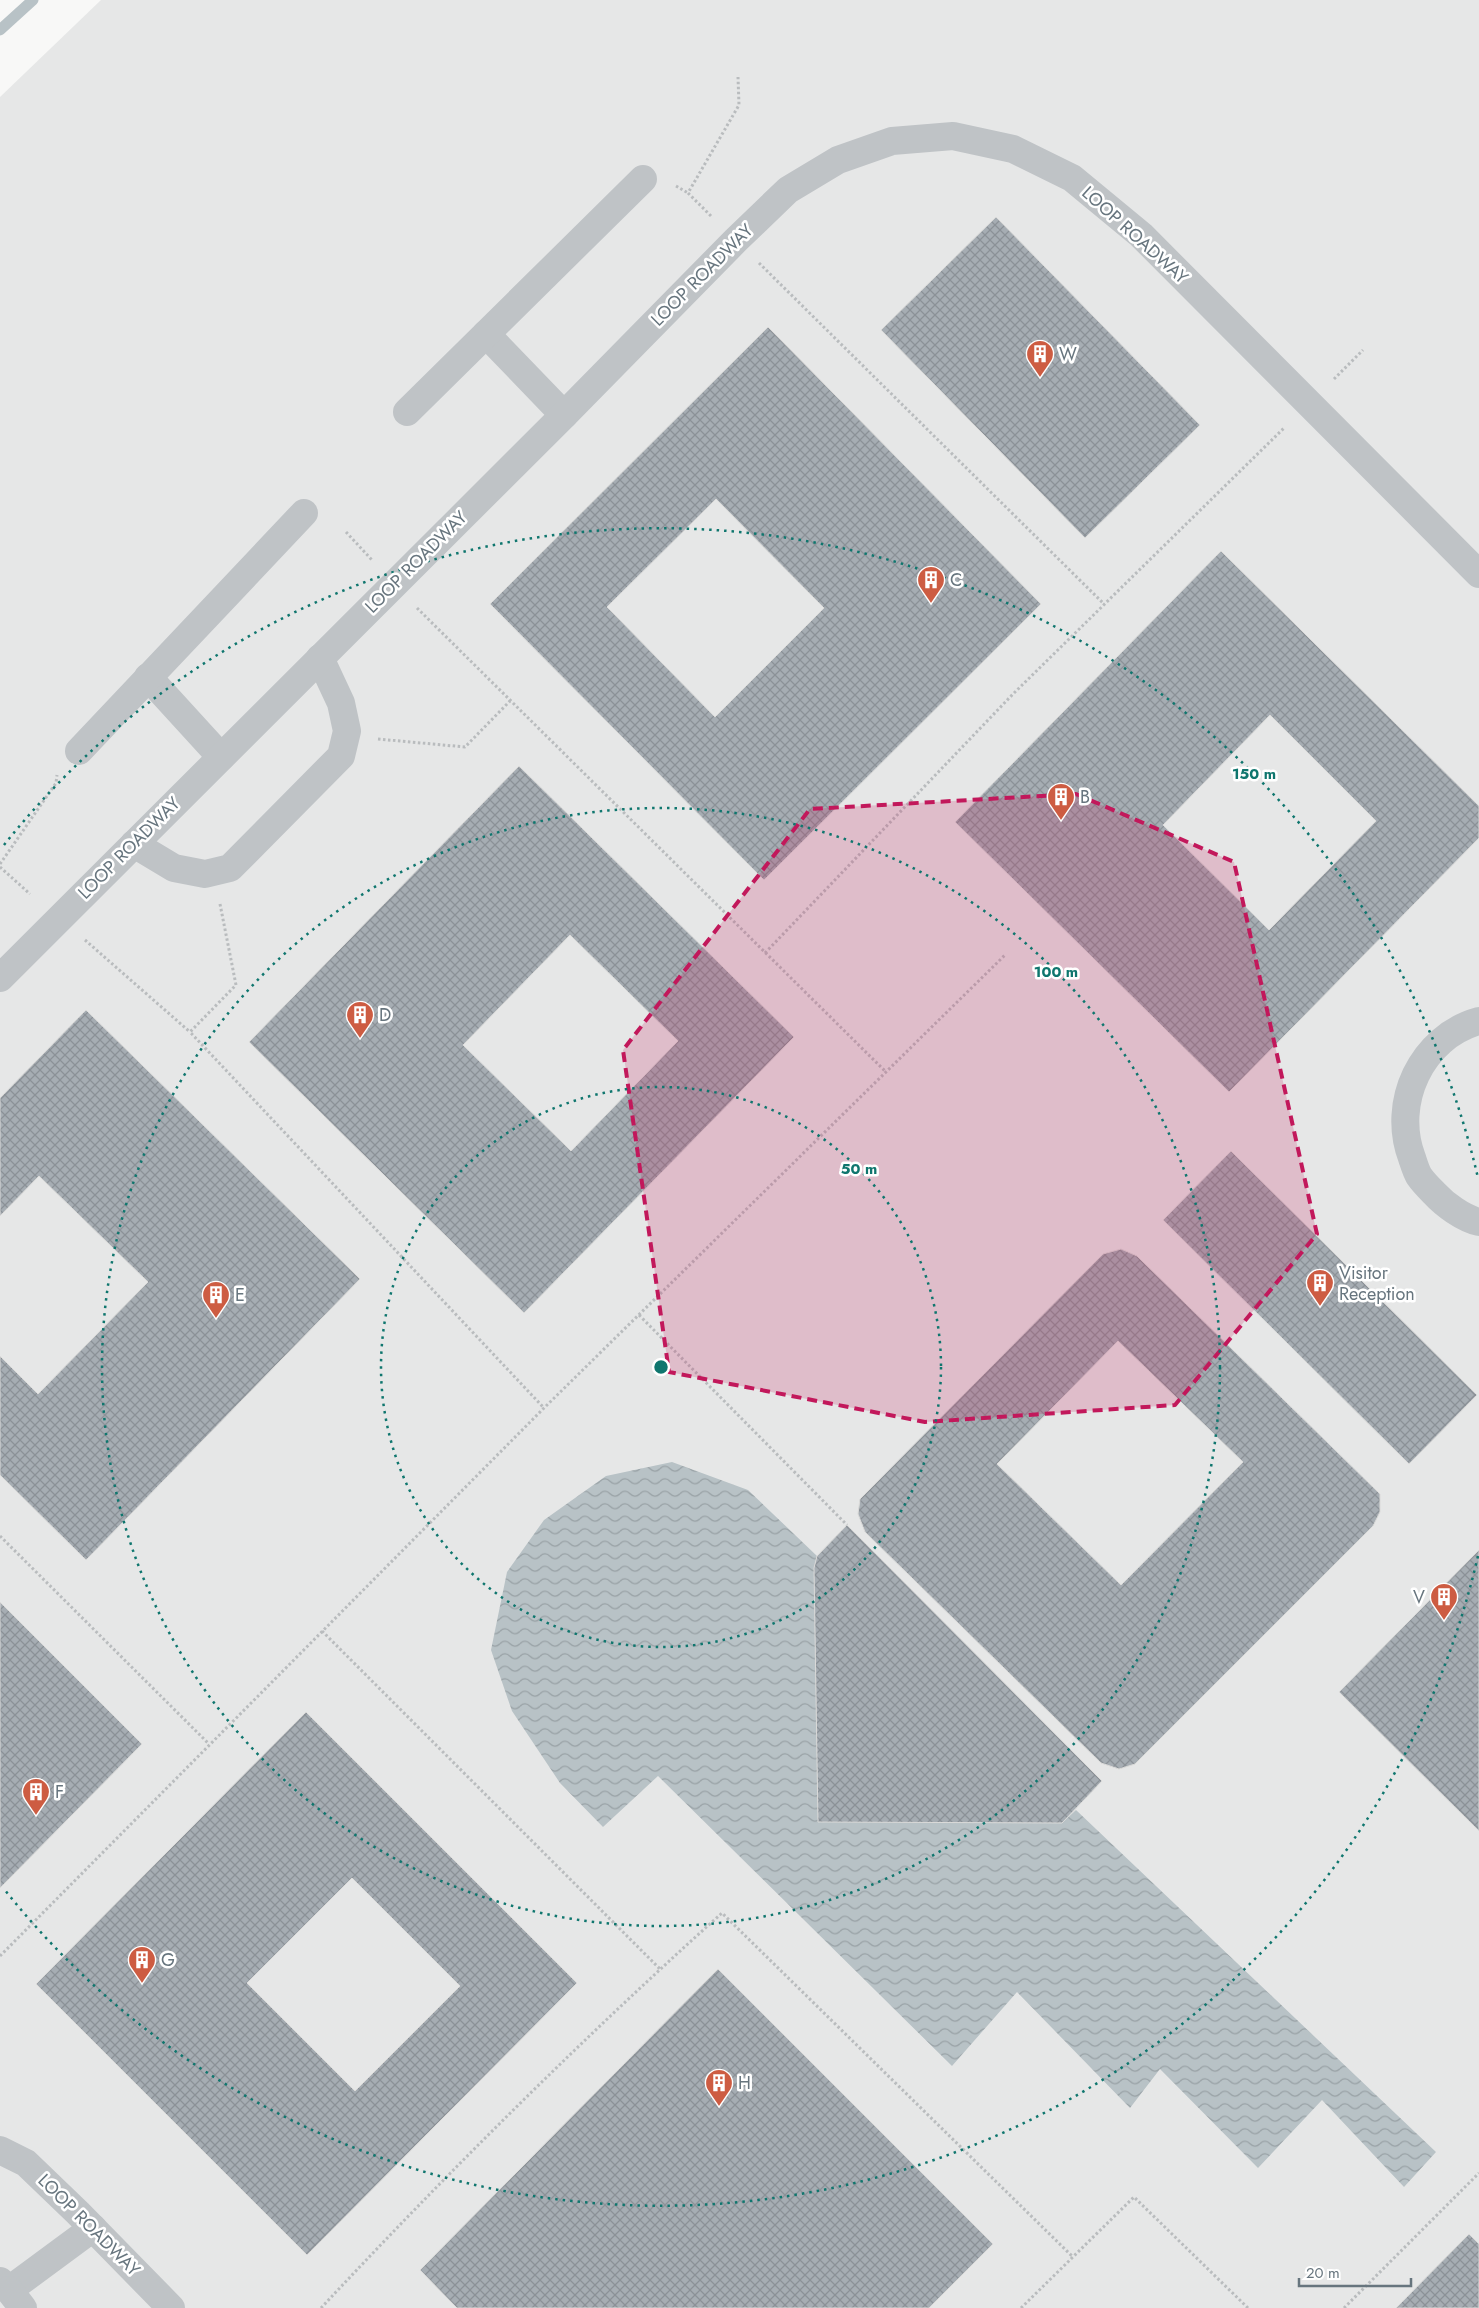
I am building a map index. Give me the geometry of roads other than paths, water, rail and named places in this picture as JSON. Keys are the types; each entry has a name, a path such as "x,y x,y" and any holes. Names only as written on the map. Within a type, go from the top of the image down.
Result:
{"lane":[{"name":"LOOP ROADWAY","path":"0,978 788,190 838,160 892,141 953,136 1013,149 1072,178 1133,229 1479,574"},
{"path":"407,412 642,179"},
{"path":"486,334 564,415"},
{"path":"69,759 304,513"},
{"path":"134,844 174,868 205,874 230,868 341,756 347,731 341,704 320,658"},
{"path":"148,677 221,757"},
{"path":"1479,1021 1465,1025 1436,1045 1415,1073 1404,1107 1406,1143 1419,1176 1442,1203 1479,1222"},
{"name":"LOOP ROADWAY","path":"0,2150 26,2163 171,2308"},
{"path":"11,2293 93,2228"}],"water":[{"path":"672,1462 748,1490 817,1556 814,1568 818,1821 1062,1823 1076,1810 1436,2152 1404,2187 1322,2100 1258,2168 1160,2069 1130,2108 1017,1992 952,2066 658,1776 603,1827 560,1783 512,1711 491,1650 507,1572 544,1520 606,1476"}],"waterway":[{"path":"0,30 33,0"}],"place":[{"name":"W","path":"1040,378"},
{"name":"C","path":"931,604"},
{"name":"B","path":"1061,821"},
{"name":"D","path":"360,1039"},
{"name":"Visitor Reception","path":"1320,1307"},
{"name":"E","path":"216,1319"},
{"name":"V","path":"1444,1621"},
{"name":"F","path":"36,1816"},
{"name":"G","path":"142,1984"},
{"name":"H","path":"719,2107"}]}
